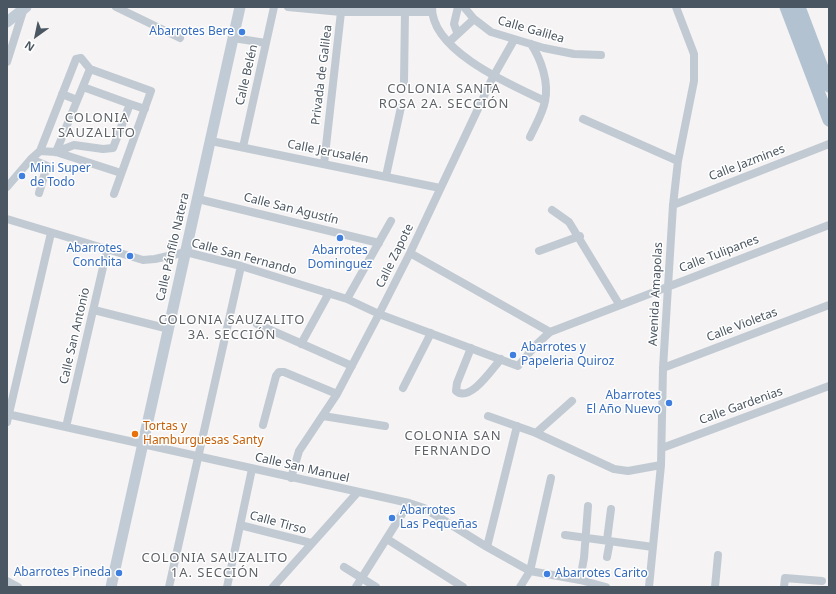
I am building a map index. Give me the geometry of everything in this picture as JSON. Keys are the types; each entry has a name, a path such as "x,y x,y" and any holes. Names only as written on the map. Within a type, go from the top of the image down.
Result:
{"main road":[{"name":"Calle Pánfilo Natera","path":"111,587 240,7"},
{"path":"786,7 829,120"},
{"path":"799,7 829,86"},
{"path":"7,22 25,8"}],"street":[{"path":"116,7 180,38"},
{"name":"Calle Belén","path":"243,147 274,7"},
{"path":"288,7 341,12 369,9 405,11 432,9 436,26 449,42 471,62 493,77 545,101"},
{"path":"457,32 454,24 458,7"},
{"name":"Calle Galilea","path":"464,7 474,20 491,32 514,40 574,54 600,55"},
{"name":"Avenida Amapolas","path":"649,587 661,465 663,368 673,205 678,161 694,81 694,54 676,7"},
{"path":"7,62 25,8"},
{"path":"404,82 405,11"},
{"name":"Privada de Galilea","path":"324,164 341,12"},
{"path":"449,42 457,32 474,20"},
{"path":"234,38 266,43"},
{"name":"Calle Zapote","path":"291,478 299,450 337,394 352,366 410,253 493,77 514,40"},
{"path":"530,44 538,55 544,76 545,101 530,136"},
{"path":"7,187 31,159 40,151 76,58 81,58 90,69 151,91 114,194"},
{"path":"56,152 90,69"},
{"path":"83,87 145,109"},
{"path":"62,94 77,100"},
{"path":"56,152 74,145 103,149 113,148 130,104"},
{"path":"386,176 401,108"},
{"path":"584,119 678,161"},
{"name":"Calle Jerusalén","path":"210,141 440,188"},
{"name":"Calle Jazmines","path":"673,205 829,144"},
{"path":"40,151 56,152 121,173"},
{"path":"31,159 47,166 39,193"},
{"name":"Calle San Agustín","path":"198,199 379,243"},
{"path":"552,210 569,222 580,236 619,304"},
{"name":"Calle San Fernando","path":"7,219 143,260 155,260 186,252 242,266 347,299 379,314 518,366 537,344 550,332"},
{"path":"347,299 391,221"},
{"name":"Calle Tulipanes","path":"550,332 619,304 829,225"},
{"path":"8,417 51,233"},
{"path":"539,251 580,236"},
{"name":"Calle San Antonio","path":"66,427 107,250"},
{"path":"410,253 550,332"},
{"path":"169,587 242,266"},
{"path":"301,344 329,293"},
{"name":"Calle Violetas","path":"663,368 829,305"},
{"path":"94,310 169,328"},
{"path":"257,324 352,366"},
{"path":"403,388 431,333"},
{"path":"471,348 457,383 456,391 459,394 463,395 471,392 501,359"},
{"path":"264,425 276,376 279,372 284,372 337,394"},
{"name":"Calle Gardenias","path":"662,448 829,386"},
{"path":"536,432 572,401"},
{"path":"323,416 385,426"},
{"path":"488,416 536,432 614,469 628,471 661,465"},
{"name":"Calle San Manuel","path":"8,417 66,427 357,493 409,503 424,508 487,548 530,571 580,580 606,587"},
{"path":"487,548 517,426"},
{"path":"227,587 252,469"},
{"path":"520,587 530,571 551,478"},
{"path":"273,587 310,543 357,493"},
{"path":"356,587 409,503"},
{"path":"580,580 586,538 588,506"},
{"path":"607,557 611,509"},
{"name":"Calle Tirso","path":"240,525 310,543"},
{"path":"565,535 653,546"},
{"path":"387,540 462,587"},
{"path":"715,587 718,555"},
{"path":"344,567 376,587"},
{"path":"784,587 785,578 822,581"},
{"path":"7,581 17,587"}],"place":[{"name":"Abarrotes Bere","path":"242,32"},
{"name":"Mini Super de Todo","path":"22,176"},
{"name":"Abarrotes Dominguez","path":"340,238"},
{"name":"Abarrotes Conchita","path":"130,256"},
{"name":"Abarrotes y Papeleria Quiroz","path":"513,355"},
{"name":"Abarrotes El Año Nuevo","path":"669,403"},
{"name":"Tortas y Hamburguesas Santy","path":"135,434"},
{"name":"Abarrotes Las Pequeñas","path":"392,518"},
{"name":"Abarrotes Pineda","path":"119,573"},
{"name":"Abarrotes Carito","path":"547,574"}],"district":[{"name":"COLONIA SANTA ROSA 2A. SECCIÓN","path":"444,96"},
{"name":"COLONIA SAUZALITO","path":"97,126"},
{"name":"COLONIA SAUZALITO 3A. SECCIÓN","path":"232,328"},
{"name":"COLONIA SAN FERNANDO","path":"453,444"},
{"name":"COLONIA SAUZALITO 1A. SECCIÓN","path":"215,566"}]}
